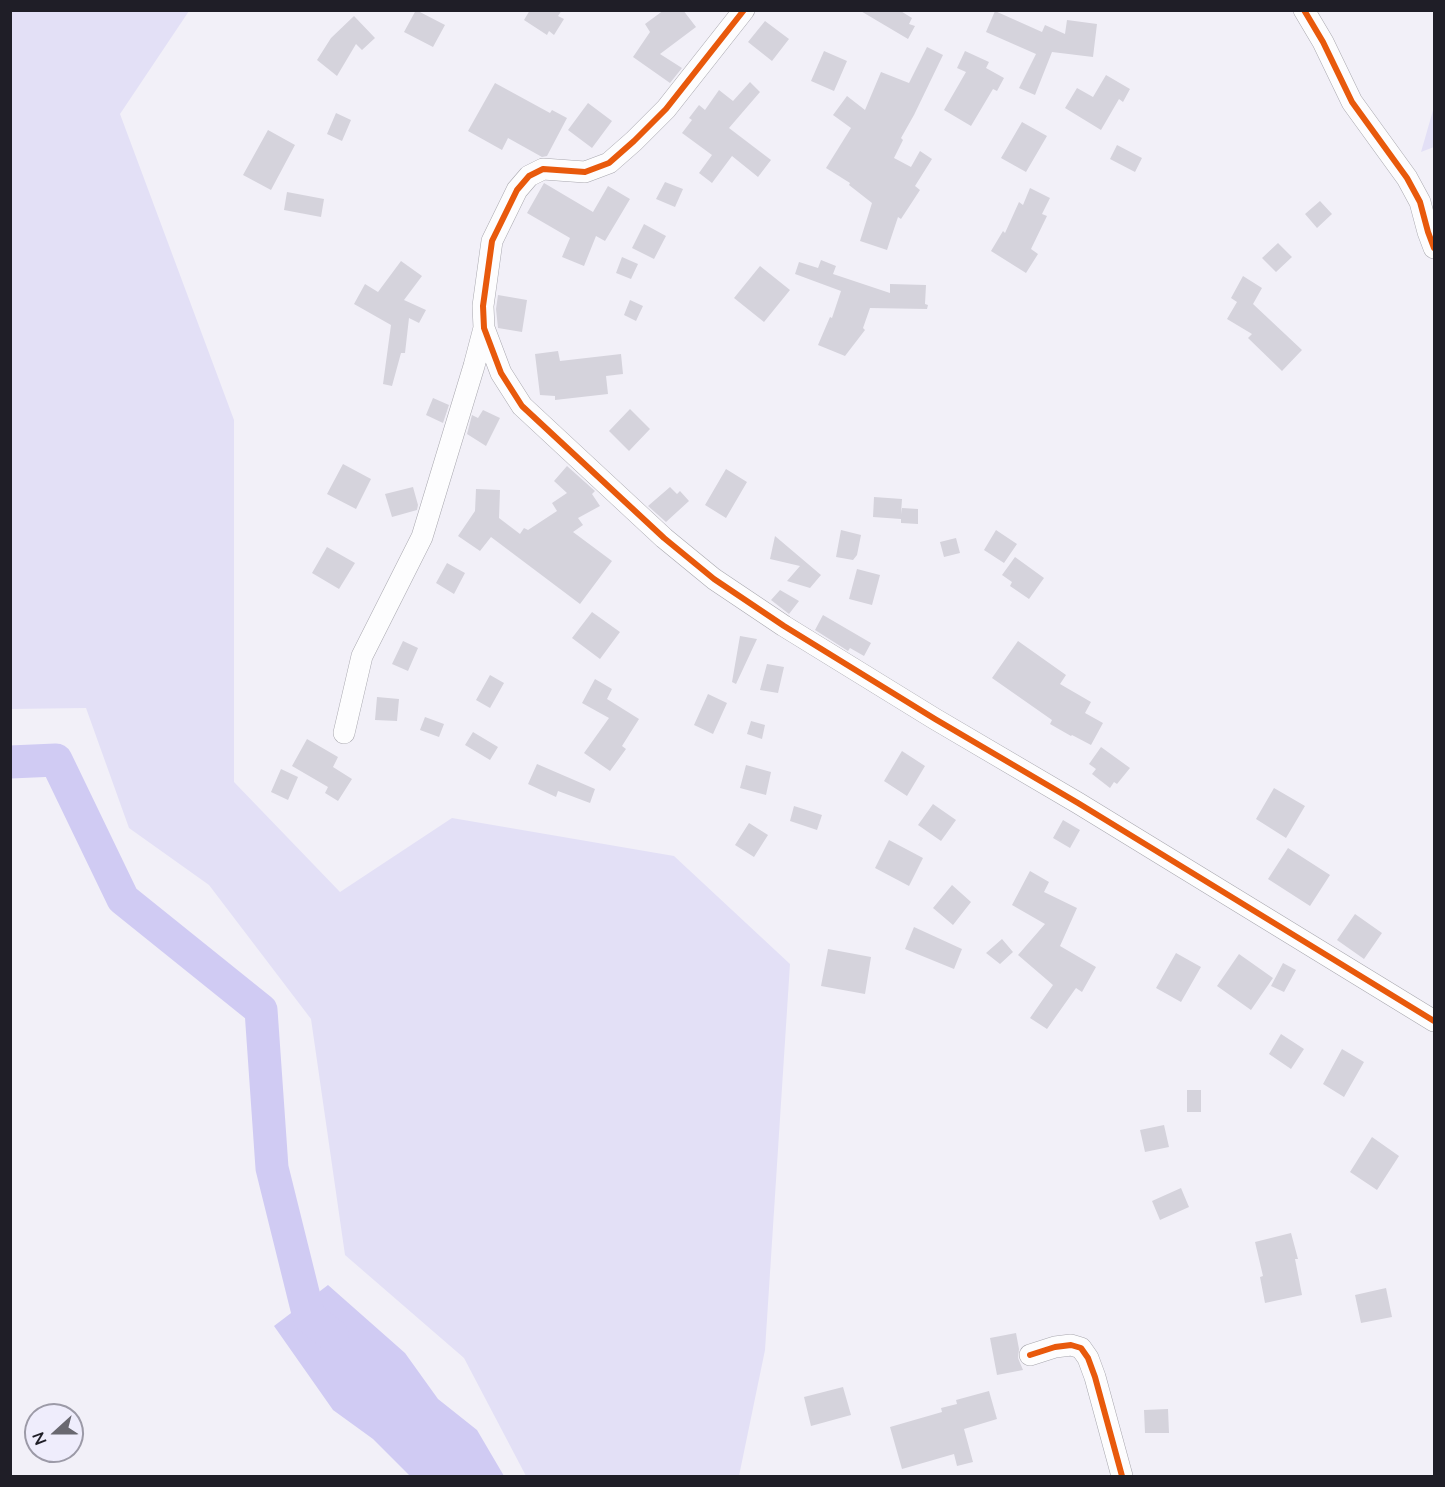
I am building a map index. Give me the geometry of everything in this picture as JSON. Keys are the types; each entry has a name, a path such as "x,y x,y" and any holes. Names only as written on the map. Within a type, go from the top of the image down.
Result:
{"street":[{"path":"344,733 362,656 422,537 484,328 483,306 492,241 517,190 530,176 543,169 585,172 609,163 666,109 744,10"},
{"path":"1304,10 1353,102 1407,178 1420,202 1434,248"},
{"path":"484,328 501,373 522,406 664,538 714,579 784,626 935,719 1078,803 1434,1021"},
{"path":"1030,1355 1055,1347 1071,1345 1081,1348 1088,1358 1095,1377 1122,1476"}],"shaded area":[{"path":"10,11 189,11 120,114 234,420 234,782 340,892 452,818 674,856 790,964 765,1350 739,1476 526,1476 464,1358 345,1255 311,1019 209,885 129,828 86,708 11,709"},
{"path":"1434,107 1434,147 1421,152"},
{"path":"328,1285 405,1353 438,1399 477,1430 504,1476 410,1476 373,1439 333,1410 274,1326"}],"building":[{"path":"416,10 445,25 433,47 404,32"},
{"path":"530,10 562,10 558,16 564,19 554,35 549,31 547,35 524,20"},
{"path":"664,10 683,10 696,27 660,54 682,68 670,83 633,57 650,32 645,24"},
{"path":"859,10 899,10 912,18 909,24 915,26 908,39"},
{"path":"995,11 1042,32 1045,25 1065,34 1067,20 1097,24 1093,57 1052,52 1035,95 1019,88 1036,54 986,32"},
{"path":"354,16 375,38 362,50 356,44 337,76 317,60 331,38"},
{"path":"765,21 789,39 772,61 748,42"},
{"path":"927,47 943,55 901,138 903,140 894,158 911,167 920,151 932,159 915,186 920,190 901,219 898,217 887,250 860,241 872,203 849,185 850,183 826,168 851,128 833,115 847,96 865,110 881,72 909,83"},
{"path":"824,51 847,61 834,91 811,81"},
{"path":"965,51 989,62 986,68 1004,78 997,91 993,89 971,126 944,110 966,72 957,68"},
{"path":"1106,75 1130,89 1123,102 1119,99 1101,130 1065,108 1077,88 1093,97"},
{"path":"750,82 760,92 729,128 771,160 758,177 732,156 712,183 699,173 712,155 682,133 692,120 689,118 699,105 705,110 719,90 733,101"},
{"path":"495,83 550,113 552,110 567,118 547,156 542,157 508,138 502,150 468,131"},
{"path":"588,103 612,121 592,148 568,130"},
{"path":"336,113 351,120 342,141 327,134"},
{"path":"1022,122 1047,136 1026,172 1001,158"},
{"path":"268,130 295,145 271,190 243,175"},
{"path":"1117,145 1142,158 1135,172 1110,159"},
{"path":"665,182 683,189 675,207 656,199"},
{"path":"544,183 593,212 608,186 630,199 605,241 596,236 584,266 562,257 570,238 527,213"},
{"path":"1030,188 1050,198 1042,214 1047,216 1031,249 1038,254 1026,273 991,251 1003,231 1005,233 1019,202 1023,205"},
{"path":"287,192 324,199 321,217 284,210"},
{"path":"1320,201 1332,214 1317,228 1305,214"},
{"path":"644,224 666,236 654,259 632,248"},
{"path":"1278,243 1292,257 1276,272 1262,258"},
{"path":"622,257 638,264 631,279 616,273"},
{"path":"821,260 836,266 833,274 890,293 890,284 926,285 927,309 870,308 863,328 865,330 845,356 818,345 830,317 832,318 841,291 795,274 799,262 818,268"},
{"path":"401,261 422,276 404,300 426,310 419,323 409,318 405,353 401,353 392,386 383,384 391,325 354,304 365,284 378,292"},
{"path":"760,266 790,290 764,322 734,298"},
{"path":"1243,276 1262,288 1253,304 1302,350 1282,371 1248,338 1252,334 1227,319 1237,302 1231,298"},
{"path":"498,295 527,300 522,332 498,328 496,309"},
{"path":"630,300 643,306 636,321 624,315"},
{"path":"558,351 560,361 621,354 623,374 606,376 608,394 555,400 555,396 540,395 535,354"},
{"path":"433,398 449,405 443,423 426,415"},
{"path":"630,409 650,429 629,451 609,431"},
{"path":"483,410 500,418 486,446 467,434 472,415 478,418"},
{"path":"343,464 371,479 356,509 327,494"},
{"path":"567,466 595,491 592,494 600,506 578,518 583,525 573,532 612,561 580,604 491,537 480,551 458,536 475,511 476,489 500,490 499,518 520,534 524,528 528,530 557,511 552,503 567,493 554,481"},
{"path":"726,469 747,482 726,518 705,505"},
{"path":"413,487 418,505 417,510 392,517 385,494"},
{"path":"670,487 677,494 680,491 689,501 666,522 648,506"},
{"path":"874,497 902,499 901,514 902,508 918,509 918,524 901,523 901,519 873,517"},
{"path":"841,530 861,535 857,555 853,560 836,557"},
{"path":"996,530 1017,544 1004,563 984,550"},
{"path":"775,536 821,575 810,588 787,581 800,566 770,559"},
{"path":"956,538 960,553 944,557 940,542"},
{"path":"327,547 355,563 339,589 312,573"},
{"path":"1015,557 1044,578 1029,599 1010,586 1012,582 1002,575"},
{"path":"447,563 465,573 454,594 436,583"},
{"path":"857,569 880,575 872,605 849,599"},
{"path":"780,590 799,601 789,614 771,600"},
{"path":"592,612 620,632 600,659 572,638"},
{"path":"823,615 871,643 864,656 850,648 848,651 815,630"},
{"path":"740,636 757,639 736,684 732,682"},
{"path":"403,641 418,648 408,671 392,664"},
{"path":"1018,641 1066,675 1060,684 1091,702 1085,713 1103,723 1091,745 1050,724 1052,720 992,678"},
{"path":"767,664 784,667 778,693 760,690"},
{"path":"490,675 504,683 490,708 476,700"},
{"path":"595,679 612,689 607,699 639,719 622,746 626,749 610,771 584,753 609,718 582,703"},
{"path":"708,694 727,703 713,734 694,725"},
{"path":"377,697 399,699 397,721 375,720"},
{"path":"425,717 444,724 439,737 420,730"},
{"path":"751,721 765,725 762,739 747,734"},
{"path":"473,732 498,747 490,760 465,745"},
{"path":"307,739 338,757 333,767 352,779 338,801 325,793 328,787 292,766"},
{"path":"1101,747 1130,768 1117,784 1114,782 1110,788 1092,774 1096,769 1089,764"},
{"path":"902,751 925,766 907,796 884,781"},
{"path":"537,764 595,789 590,803 558,791 556,797 528,784"},
{"path":"746,765 771,772 766,795 740,788"},
{"path":"281,769 298,777 288,800 271,792"},
{"path":"1274,788 1305,806 1286,838 1256,819"},
{"path":"933,804 956,820 941,841 918,825"},
{"path":"794,806 822,815 817,830 790,821"},
{"path":"1063,820 1080,830 1070,848 1053,838"},
{"path":"749,823 768,835 754,857 735,845"},
{"path":"889,840 923,858 909,886 875,868"},
{"path":"1288,848 1330,875 1310,906 1268,879"},
{"path":"1030,871 1049,882 1044,892 1077,908 1060,946 1096,967 1082,992 1076,988 1047,1029 1030,1018 1053,985 1018,955 1045,924 1012,905"},
{"path":"952,885 971,902 953,925 933,908"},
{"path":"1355,914 1382,933 1364,959 1337,940"},
{"path":"914,927 962,949 954,969 905,949"},
{"path":"1002,939 1013,952 1000,964 986,953"},
{"path":"828,949 871,957 865,994 821,986"},
{"path":"1176,953 1201,967 1181,1002 1156,988"},
{"path":"1239,954 1273,978 1251,1010 1217,986"},
{"path":"1283,963 1296,970 1284,992 1271,986"},
{"path":"1281,1034 1304,1049 1291,1069 1269,1054"},
{"path":"1342,1049 1364,1062 1344,1097 1323,1084"},
{"path":"1187,1090 1201,1090 1201,1112 1187,1112"},
{"path":"1164,1125 1169,1147 1145,1152 1140,1130"},
{"path":"1372,1137 1399,1156 1377,1190 1350,1172"},
{"path":"1181,1188 1189,1207 1160,1220 1152,1201"},
{"path":"1291,1233 1298,1259 1295,1259 1302,1295 1265,1303 1260,1277 1263,1276 1255,1242"},
{"path":"1386,1288 1392,1317 1361,1323 1355,1295"},
{"path":"1016,1333 1018,1358 1023,1370 997,1375 990,1338"},
{"path":"843,1387 851,1415 811,1426 804,1397"},
{"path":"989,1391 997,1419 964,1429 973,1462 957,1466 954,1454 902,1469 890,1427 942,1412 941,1408 957,1404 956,1400"},
{"path":"1168,1409 1169,1433 1145,1433 1144,1410"}],"waterway":[{"path":"10,762 56,760 123,899 261,1010 272,1168 309,1317 332,1335"}],"cycle path":[{"path":"744,10 666,109 609,163 585,172 543,169 529,176 517,190 492,241 483,306 484,328 501,373 522,406 664,538 714,579 784,626 935,719 1078,803 1434,1021"},
{"path":"1304,10 1323,42 1352,102 1407,178 1420,202 1434,248"},
{"path":"1030,1355 1055,1347 1071,1345 1081,1348 1088,1358 1095,1377 1122,1476"}]}
